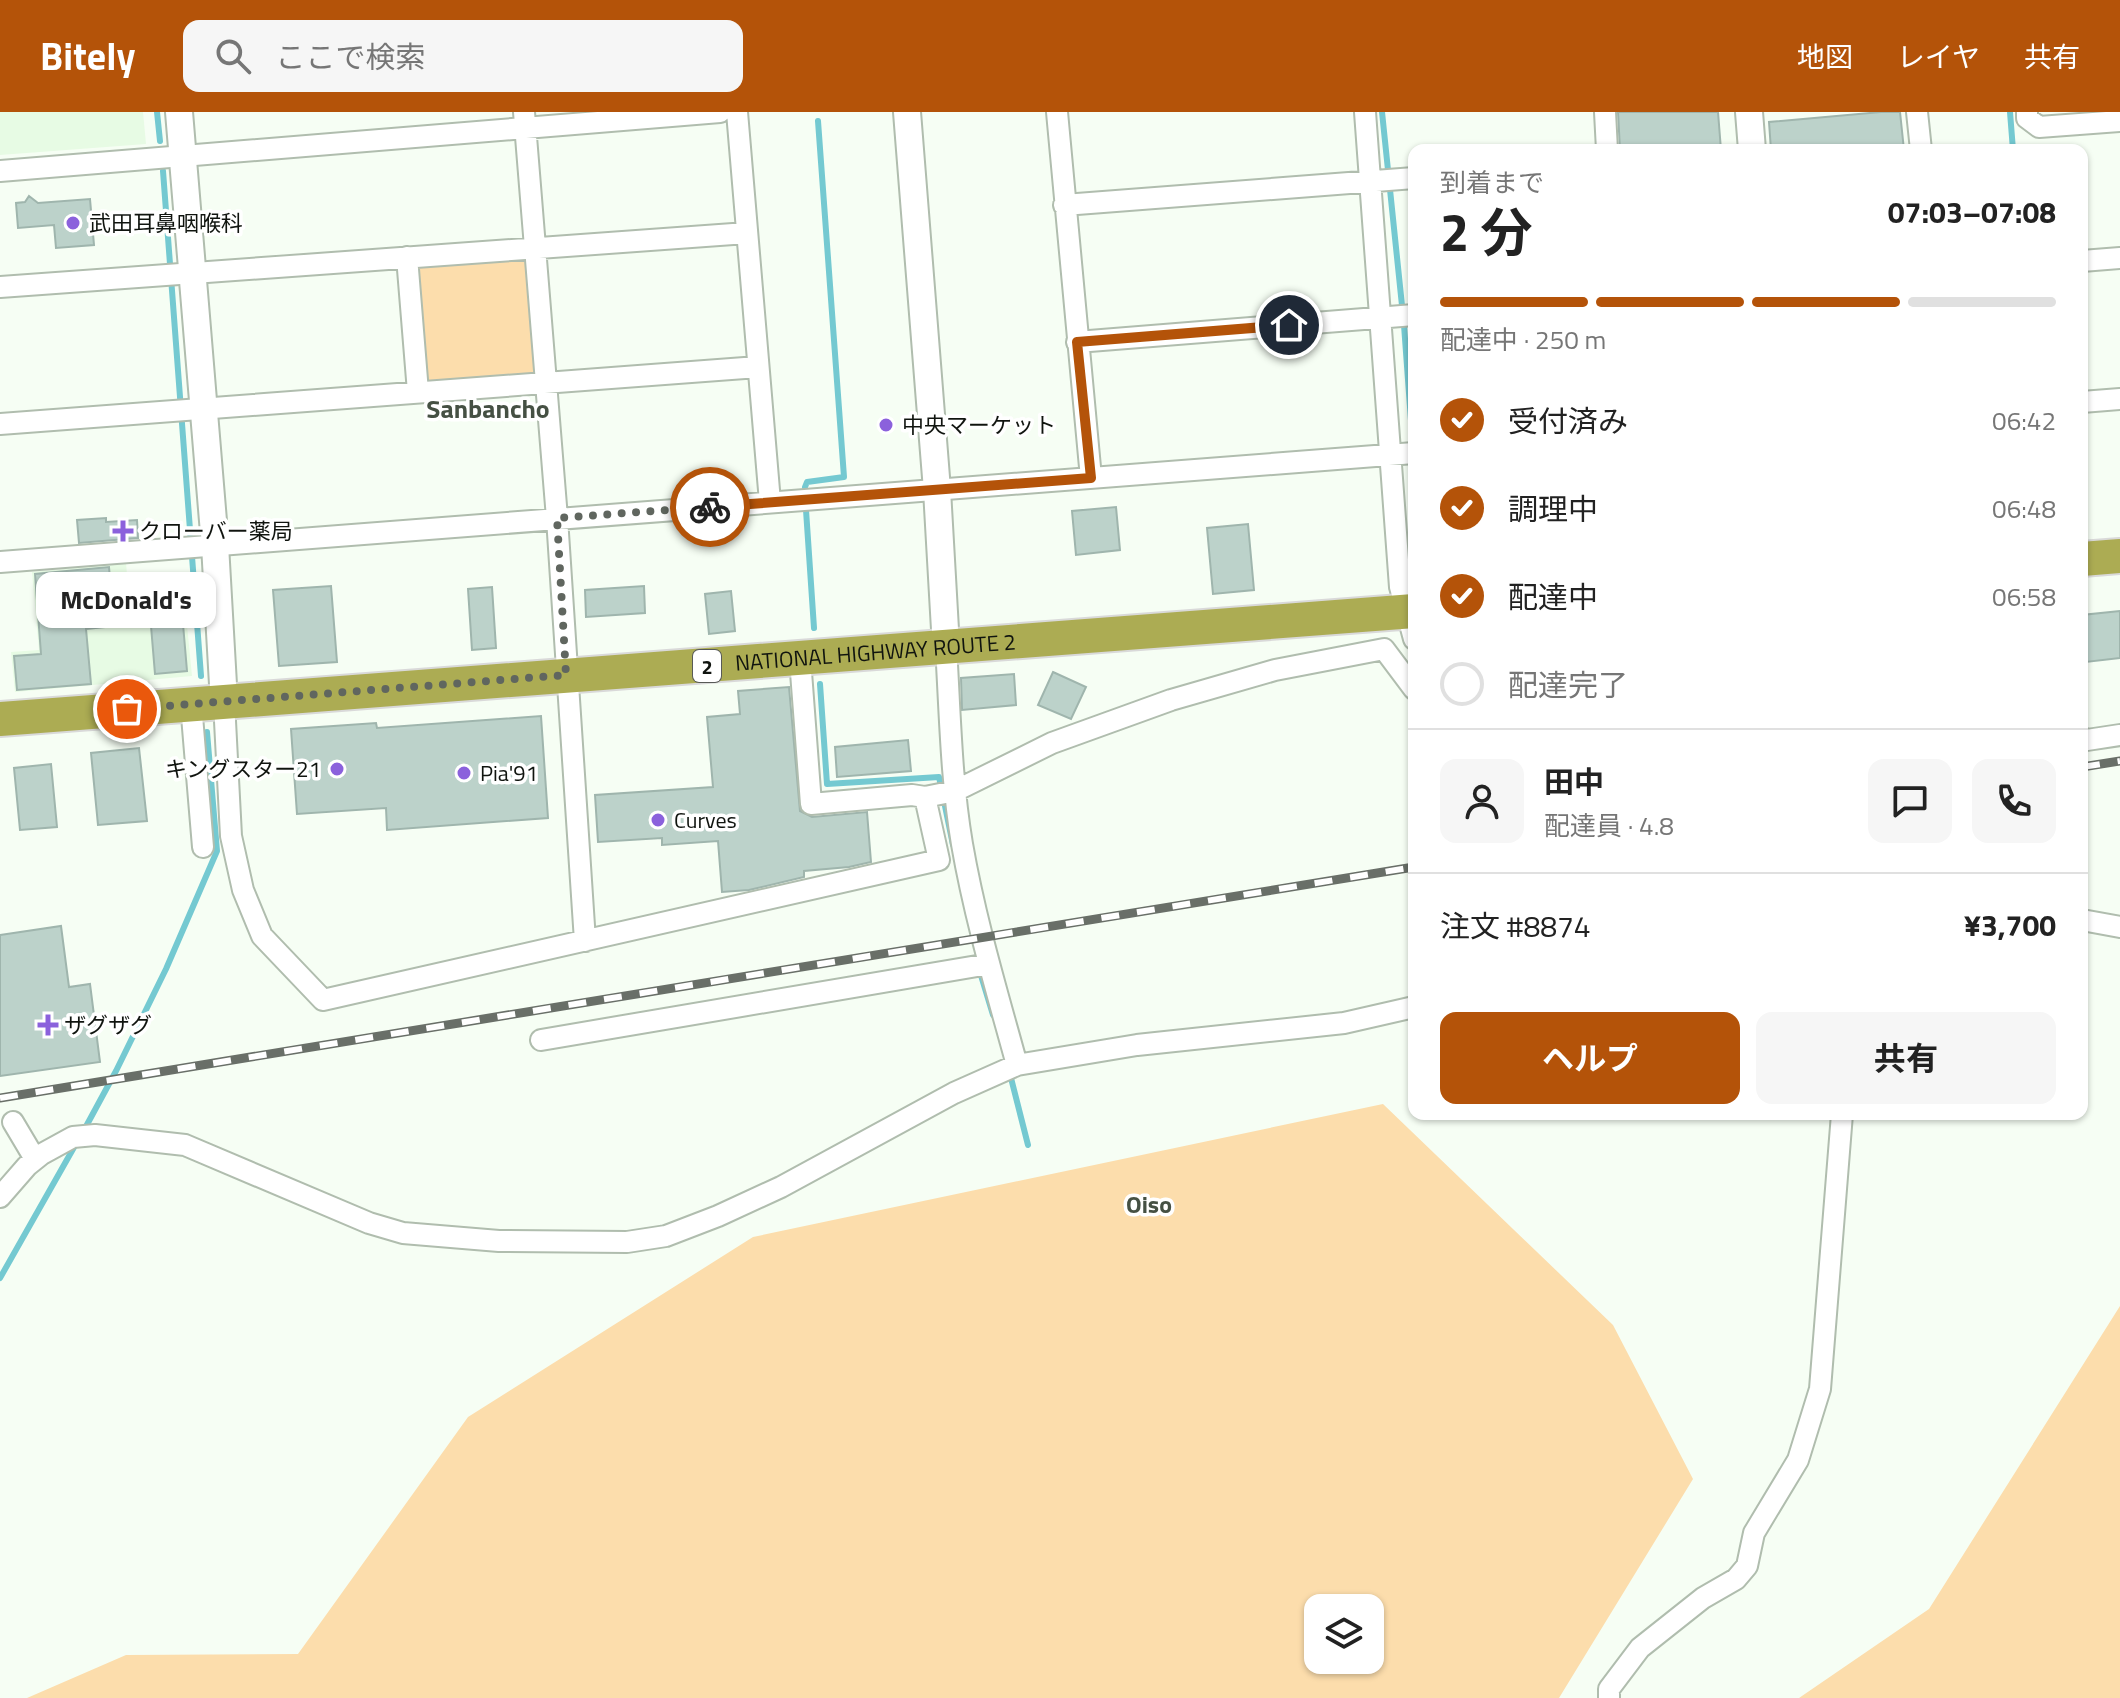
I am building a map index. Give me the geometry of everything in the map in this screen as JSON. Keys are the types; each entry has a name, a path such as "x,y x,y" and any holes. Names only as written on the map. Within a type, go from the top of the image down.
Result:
{"highway":[{"path":"2088,559 2120,556"},
{"name":"NATIONAL HIGHWAY ROUTE 2","path":"0,719 946,647 1408,621"}],"street":[{"path":"179,112 183,156 178,273 199,546 224,702 231,836 243,890 262,936 323,1000 939,860 946,647 937,490 907,112"},
{"path":"0,171 183,156 524,119 720,112"},
{"path":"737,112 770,502"},
{"path":"1057,112 1091,478"},
{"path":"1365,112 1390,180 1400,316 1400,587 1408,612"},
{"path":"1605,112 1607,144"},
{"path":"1749,112 1752,144"},
{"path":"1917,112 1920,144"},
{"path":"2027,112 2027,118 2039,127 2120,121"},
{"path":"524,119 557,518 585,941"},
{"path":"1064,205 1390,180"},
{"path":"0,287 747,233"},
{"path":"407,257 418,392"},
{"path":"2088,261 2120,258"},
{"path":"1077,342 1400,316"},
{"path":"0,424 758,367"},
{"path":"2088,402 2120,399"},
{"path":"0,562 1401,454"},
{"path":"800,659 811,804 941,794 1052,743 1171,700 1275,670 1384,649 1408,681"},
{"path":"191,704 203,847"},
{"path":"2088,740 2120,735"},
{"path":"941,794 962,843 981,965 1017,1065"},
{"path":"2088,921 2120,927"},
{"path":"541,1040 981,965"},
{"path":"0,1197 35,1159 79,1136 185,1145 355,1218 403,1233 499,1241 627,1242 666,1236 718,1216 781,1187 954,1093 1017,1065 1137,1045 1344,1023 1408,1008"},
{"path":"1609,1698 1609,1689 1640,1648 1703,1598 1736,1579 1747,1566 1754,1533 1798,1460 1820,1389 1842,1120"},
{"path":"13,1122 35,1159"}],"shaded area":[{"path":"0,112 143,112 146,144 0,155"},
{"path":"533,248 545,382 418,392 407,257"},
{"path":"126,563 131,620 186,615 192,676 15,692 11,652 39,650 32,572"},
{"path":"1383,1104 1613,1325 1693,1479 1559,1698 27,1698 126,1655 298,1654 468,1417 753,1237"},
{"path":"2120,1306 2120,1698 1799,1698 1929,1609"}],"building":[{"path":"1618,112 1718,112 1721,144 1620,144"},
{"path":"1900,112 1903,144 1771,144 1769,122"},
{"name":"武田耳鼻咽喉科","path":"29,196 38,203 90,199 94,245 56,248 54,225 18,228 16,203 25,202"},
{"path":"1116,507 1120,550 1076,555 1072,511"},
{"path":"106,518 106,522 137,520 138,538 79,543 77,520"},
{"path":"1248,524 1254,590 1213,594 1207,528"},
{"path":"109,567 114,626 86,629 91,684 17,690 14,656 41,654 35,574"},
{"path":"331,586 337,662 279,666 273,590"},
{"path":"644,586 645,613 586,617 585,590"},
{"path":"492,587 496,648 472,650 468,589"},
{"path":"731,591 735,631 709,634 705,594"},
{"path":"2120,611 2120,658 2088,662 2088,614"},
{"path":"183,624 187,671 155,674 151,626"},
{"path":"1053,672 1086,687 1071,719 1038,705"},
{"path":"1014,674 1016,705 962,710 961,678"},
{"path":"789,687 800,811 812,817 867,812 871,862 804,871 804,877 749,890 722,892 718,841 662,845 662,838 598,842 595,795 713,787 707,717 740,714 738,691"},
{"name":"Pia'91","path":"541,716 548,818 387,830 386,808 297,814 291,729 376,723 377,728"},
{"path":"908,740 911,771 837,777 835,747"},
{"path":"139,748 147,821 98,825 91,753"},
{"path":"51,764 57,827 20,830 14,768"},
{"name":"ザグザグ","path":"61,926 69,987 90,984 100,1062 0,1076 0,935"}],"waterway":[{"path":"157,112 160,141"},
{"path":"1382,112 1408,380"},
{"path":"2010,112 2013,144"},
{"path":"805,487 807,482 844,477 818,121"},
{"path":"163,171 201,676"},
{"path":"806,510 814,628"},
{"path":"820,684 827,784 939,777 953,845"},
{"path":"83,1132 166,969 217,851 207,732"},
{"path":"979,969 993,1015"},
{"path":"1011,1078 1028,1145"},
{"path":"0,1278 77,1142"}],"railway":[{"path":"2088,766 2120,761"},
{"path":"0,1098 1408,868"}],"way so far":[{"path":"127,709 566,675 557,518 710,507"}],"place":[{"name":"武田耳鼻咽喉科","path":"73,223"},
{"name":"中央マーケット","path":"886,425"},
{"name":"クローバー薬局","path":"123,531"},
{"name":"McDonald's","path":"127,709"},
{"name":"キングスター21","path":"337,769"},
{"name":"Pia'91","path":"464,773"},
{"name":"Curves","path":"658,820"},
{"name":"ザグザグ","path":"48,1025"}],"district":[{"name":"Sanbancho","path":"488,408"},
{"name":"Oiso","path":"1149,1204"}],"route":[{"path":"710,507 1091,478 1077,342 1289,325"}]}
